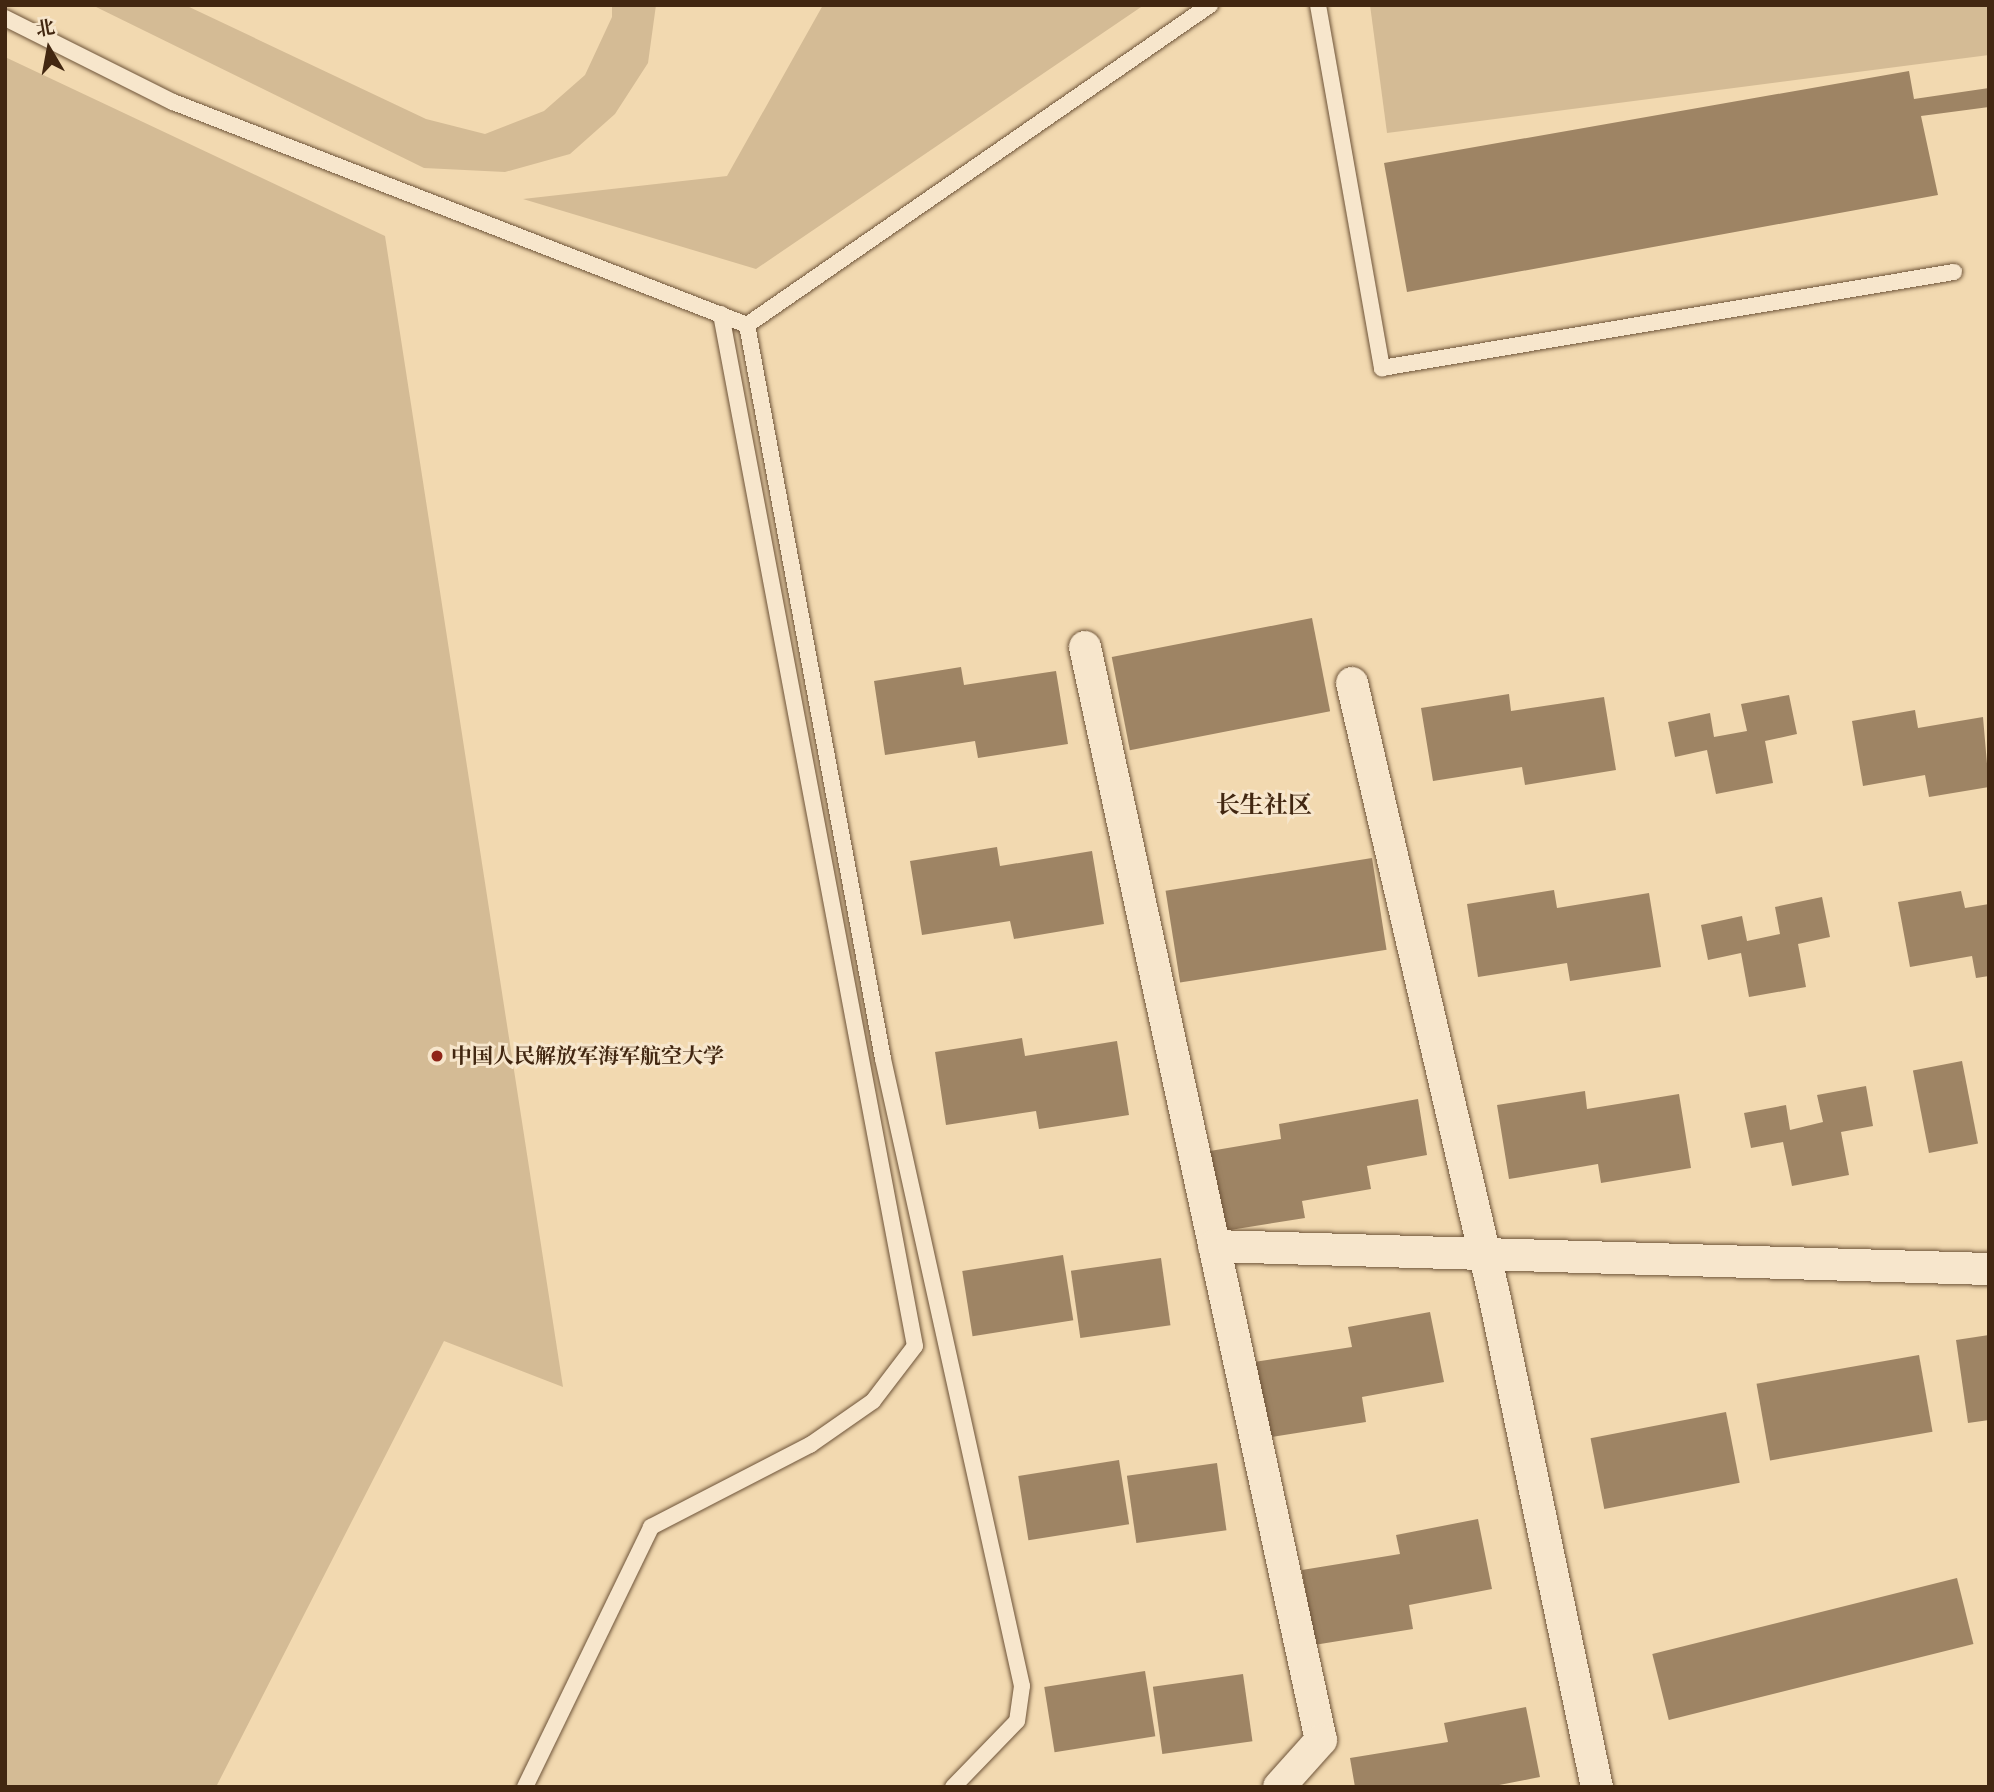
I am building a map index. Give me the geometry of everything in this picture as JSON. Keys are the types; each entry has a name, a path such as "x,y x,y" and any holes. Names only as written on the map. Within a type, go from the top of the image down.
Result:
{"street":[{"path":"1085,647 1321,1740 1279,1787"},
{"path":"1352,683 1485,1257 1597,1787"},
{"path":"1214,1245 1485,1257 1989,1269"}],"lane":[{"path":"747,325 1210,5"},
{"path":"1318,5 1382,369 1954,272"},
{"path":"5,18 173,102 747,325"},
{"path":"525,1787 651,1527 821,1438 873,1401 915,1346 721,314"},
{"path":"747,325 883,1059 1023,1686 1017,1721 953,1787"}],"shaded area":[{"path":"92,5 185,5 426,119 485,134 544,111 585,75 612,17 612,5 656,5 648,63 615,114 570,154 505,172 424,168"},
{"path":"823,5 1144,5 756,269 523,199 727,176"},
{"path":"1370,5 1989,5 1989,55 1387,133"},
{"path":"5,57 385,236 563,1387 444,1341 216,1787 5,1787"}],"building":[{"path":"1909,71 1914,99 1989,88 1989,107 1921,116 1938,195 1407,292 1384,163"},
{"path":"1312,618 1330,711 1130,750 1112,657"},
{"path":"961,667 964,685 1056,671 1068,744 978,758 975,741 885,755 874,681"},
{"path":"1509,694 1511,711 1604,697 1616,770 1525,785 1522,767 1433,781 1421,708"},
{"path":"1789,695 1797,734 1765,741 1773,783 1716,794 1707,750 1675,757 1668,722 1710,713 1714,737 1747,731 1741,704"},
{"path":"1915,710 1918,728 1983,717 1989,787 1929,797 1925,775 1863,786 1852,721"},
{"path":"997,847 1000,866 1092,851 1104,924 1014,939 1010,921 922,935 910,861"},
{"path":"1372,858 1387,950 1180,983 1166,891"},
{"path":"1554,890 1557,908 1649,893 1661,967 1570,981 1567,963 1478,977 1467,904"},
{"path":"1961,891 1965,908 1989,904 1989,976 1976,978 1972,956 1910,967 1898,902"},
{"path":"1822,897 1830,937 1798,944 1806,987 1749,997 1741,953 1708,960 1701,925 1742,916 1747,941 1780,934 1775,907"},
{"path":"1022,1038 1025,1056 1117,1041 1129,1115 1039,1129 1036,1111 946,1125 935,1052"},
{"path":"1962,1061 1978,1143 1929,1153 1913,1071"},
{"path":"1866,1086 1873,1126 1841,1132 1849,1175 1792,1186 1783,1142 1751,1148 1744,1113 1786,1105 1790,1130 1823,1122 1817,1095"},
{"path":"1585,1091 1587,1109 1679,1094 1691,1168 1601,1183 1598,1164 1509,1179 1497,1105"},
{"path":"1418,1099 1427,1155 1367,1166 1371,1189 1302,1201 1305,1218 1224,1231 1210,1151 1281,1139 1279,1124"},
{"path":"1063,1255 1073,1320 973,1336 962,1271"},
{"path":"1161,1258 1170,1325 1080,1338 1071,1271"},
{"path":"1430,1312 1444,1382 1362,1397 1366,1422 1266,1438 1254,1362 1352,1347 1348,1327"},
{"path":"1989,1335 1989,1420 1968,1423 1956,1340"},
{"path":"1919,1355 1933,1432 1770,1460 1757,1384"},
{"path":"1726,1412 1740,1483 1604,1509 1591,1438"},
{"path":"1119,1460 1129,1524 1028,1540 1018,1476"},
{"path":"1217,1463 1226,1530 1136,1543 1127,1476"},
{"path":"1478,1519 1492,1589 1409,1605 1413,1629 1314,1645 1302,1570 1400,1554 1396,1535"},
{"path":"1957,1578 1973,1644 1669,1720 1652,1654"},
{"path":"1145,1671 1155,1736 1055,1752 1044,1687"},
{"path":"1243,1674 1252,1741 1162,1754 1153,1687"},
{"path":"1526,1707 1540,1777 1489,1787 1355,1787 1350,1758 1448,1742 1444,1723"}],"place":[{"name":"中国人民解放军海军航空大学","path":"437,1056"}],"district":[{"name":"长生社区","path":"1264,806"}]}
